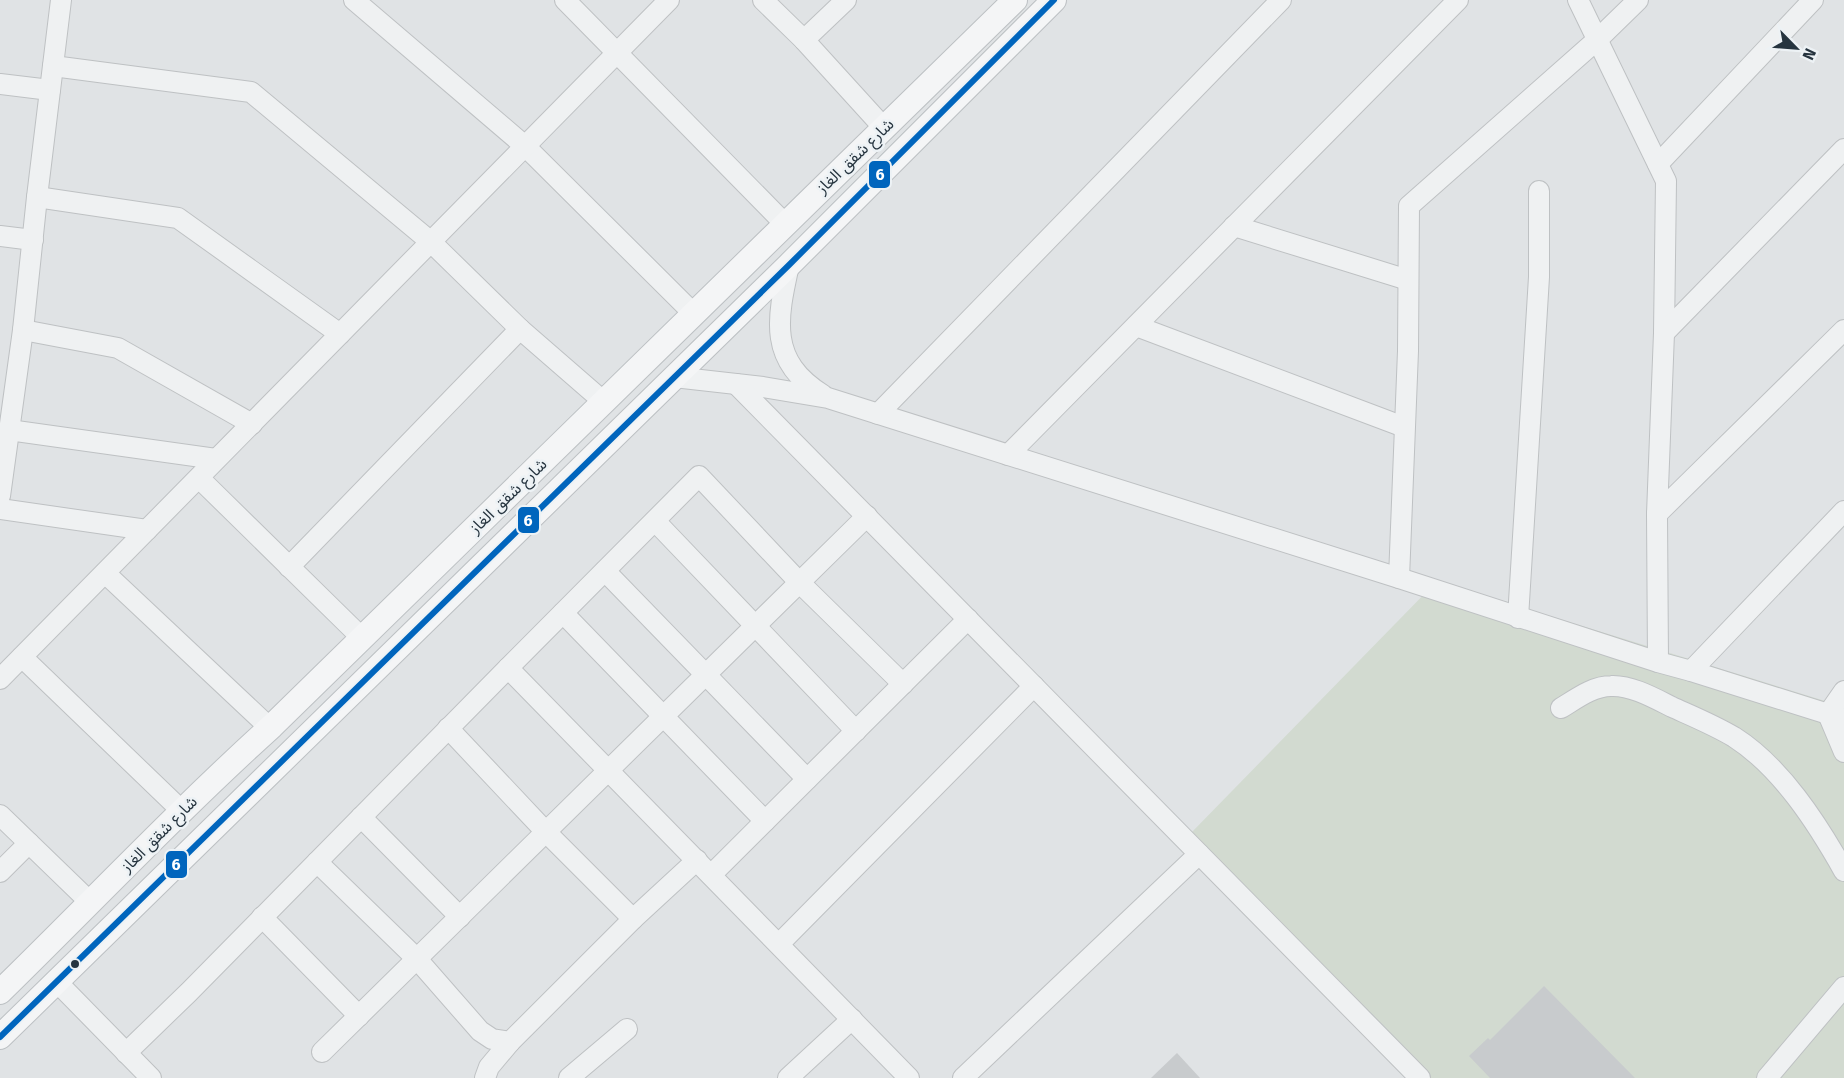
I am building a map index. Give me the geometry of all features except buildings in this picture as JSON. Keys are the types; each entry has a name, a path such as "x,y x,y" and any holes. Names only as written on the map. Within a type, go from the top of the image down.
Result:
{"main road":[{"name":"شارع شقق الغاز","path":"0,992 92,903 140,852 270,728 1015,0"},
{"name":"شارع شقق الغاز","path":"0,1037 789,265 1054,0"},
{"path":"951,63 970,84"},
{"path":"140,852 165,875"}],"street":[{"path":"0,496 24,330 37,197 61,0"},
{"path":"354,0 525,146 694,314"},
{"path":"565,0 786,225"},
{"path":"1,676 669,0"},
{"path":"763,0 804,40 884,128"},
{"path":"804,40 846,0"},
{"path":"878,414 1281,0"},
{"path":"1008,455 1458,0"},
{"path":"1578,0 1666,181 1664,333 1657,514 1658,662"},
{"path":"1399,578 1408,358 1409,206 1598,39 1638,0"},
{"path":"1658,164 1813,0"},
{"path":"53,66 251,92 431,242 520,329 604,402"},
{"path":"0,84 50,90"},
{"path":"1664,333 1844,149"},
{"path":"1518,618 1539,277 1539,191"},
{"path":"37,197 178,218 340,334"},
{"path":"1234,226 1408,280"},
{"path":"0,236 33,240"},
{"path":"789,265 779,312 780,336 784,350 796,373 804,382 828,398"},
{"path":"1136,326 1404,427"},
{"path":"289,567 520,329"},
{"path":"24,330 118,348 252,424"},
{"path":"1657,514 1844,330"},
{"path":"674,377 828,398 1836,717"},
{"path":"736,384 1199,854 1409,1074"},
{"path":"9,430 216,459"},
{"path":"126,1053 699,476 800,583 903,684"},
{"path":"199,478 362,638"},
{"path":"0,509 147,530"},
{"path":"1691,671 1844,511"},
{"path":"322,1052 867,516"},
{"path":"655,520 856,731"},
{"path":"605,571 807,779"},
{"path":"105,573 270,728"},
{"path":"563,613 765,821"},
{"path":"711,875 968,620"},
{"path":"22,657 182,811"},
{"path":"508,668 909,1078"},
{"path":"1561,708 1594,689 1614,685 1652,698 1734,737 1758,755 1786,785 1821,830 1844,871"},
{"path":"778,944 1034,686"},
{"path":"1844,692 1836,717 1844,752"},
{"path":"448,728 546,832 633,919"},
{"path":"0,815 92,903"},
{"path":"361,817 460,917"},
{"path":"0,872 29,843"},
{"path":"963,1078 1199,854"},
{"path":"485,1078 489,1067 510,1042 633,919 697,860"},
{"path":"317,862 417,960 480,1031 492,1039 510,1042"},
{"path":"262,917 359,1016"},
{"path":"56,981 151,1078"},
{"path":"1767,1078 1844,987"},
{"path":"788,1078 852,1019"},
{"path":"569,1078 627,1029"}],"shaded area":[{"path":"1437,581 1838,705 1844,719 1844,1078 1409,1078 1191,833"}],"transit line":[{"name":"6","path":"0,1037 789,265 1054,0"}]}
